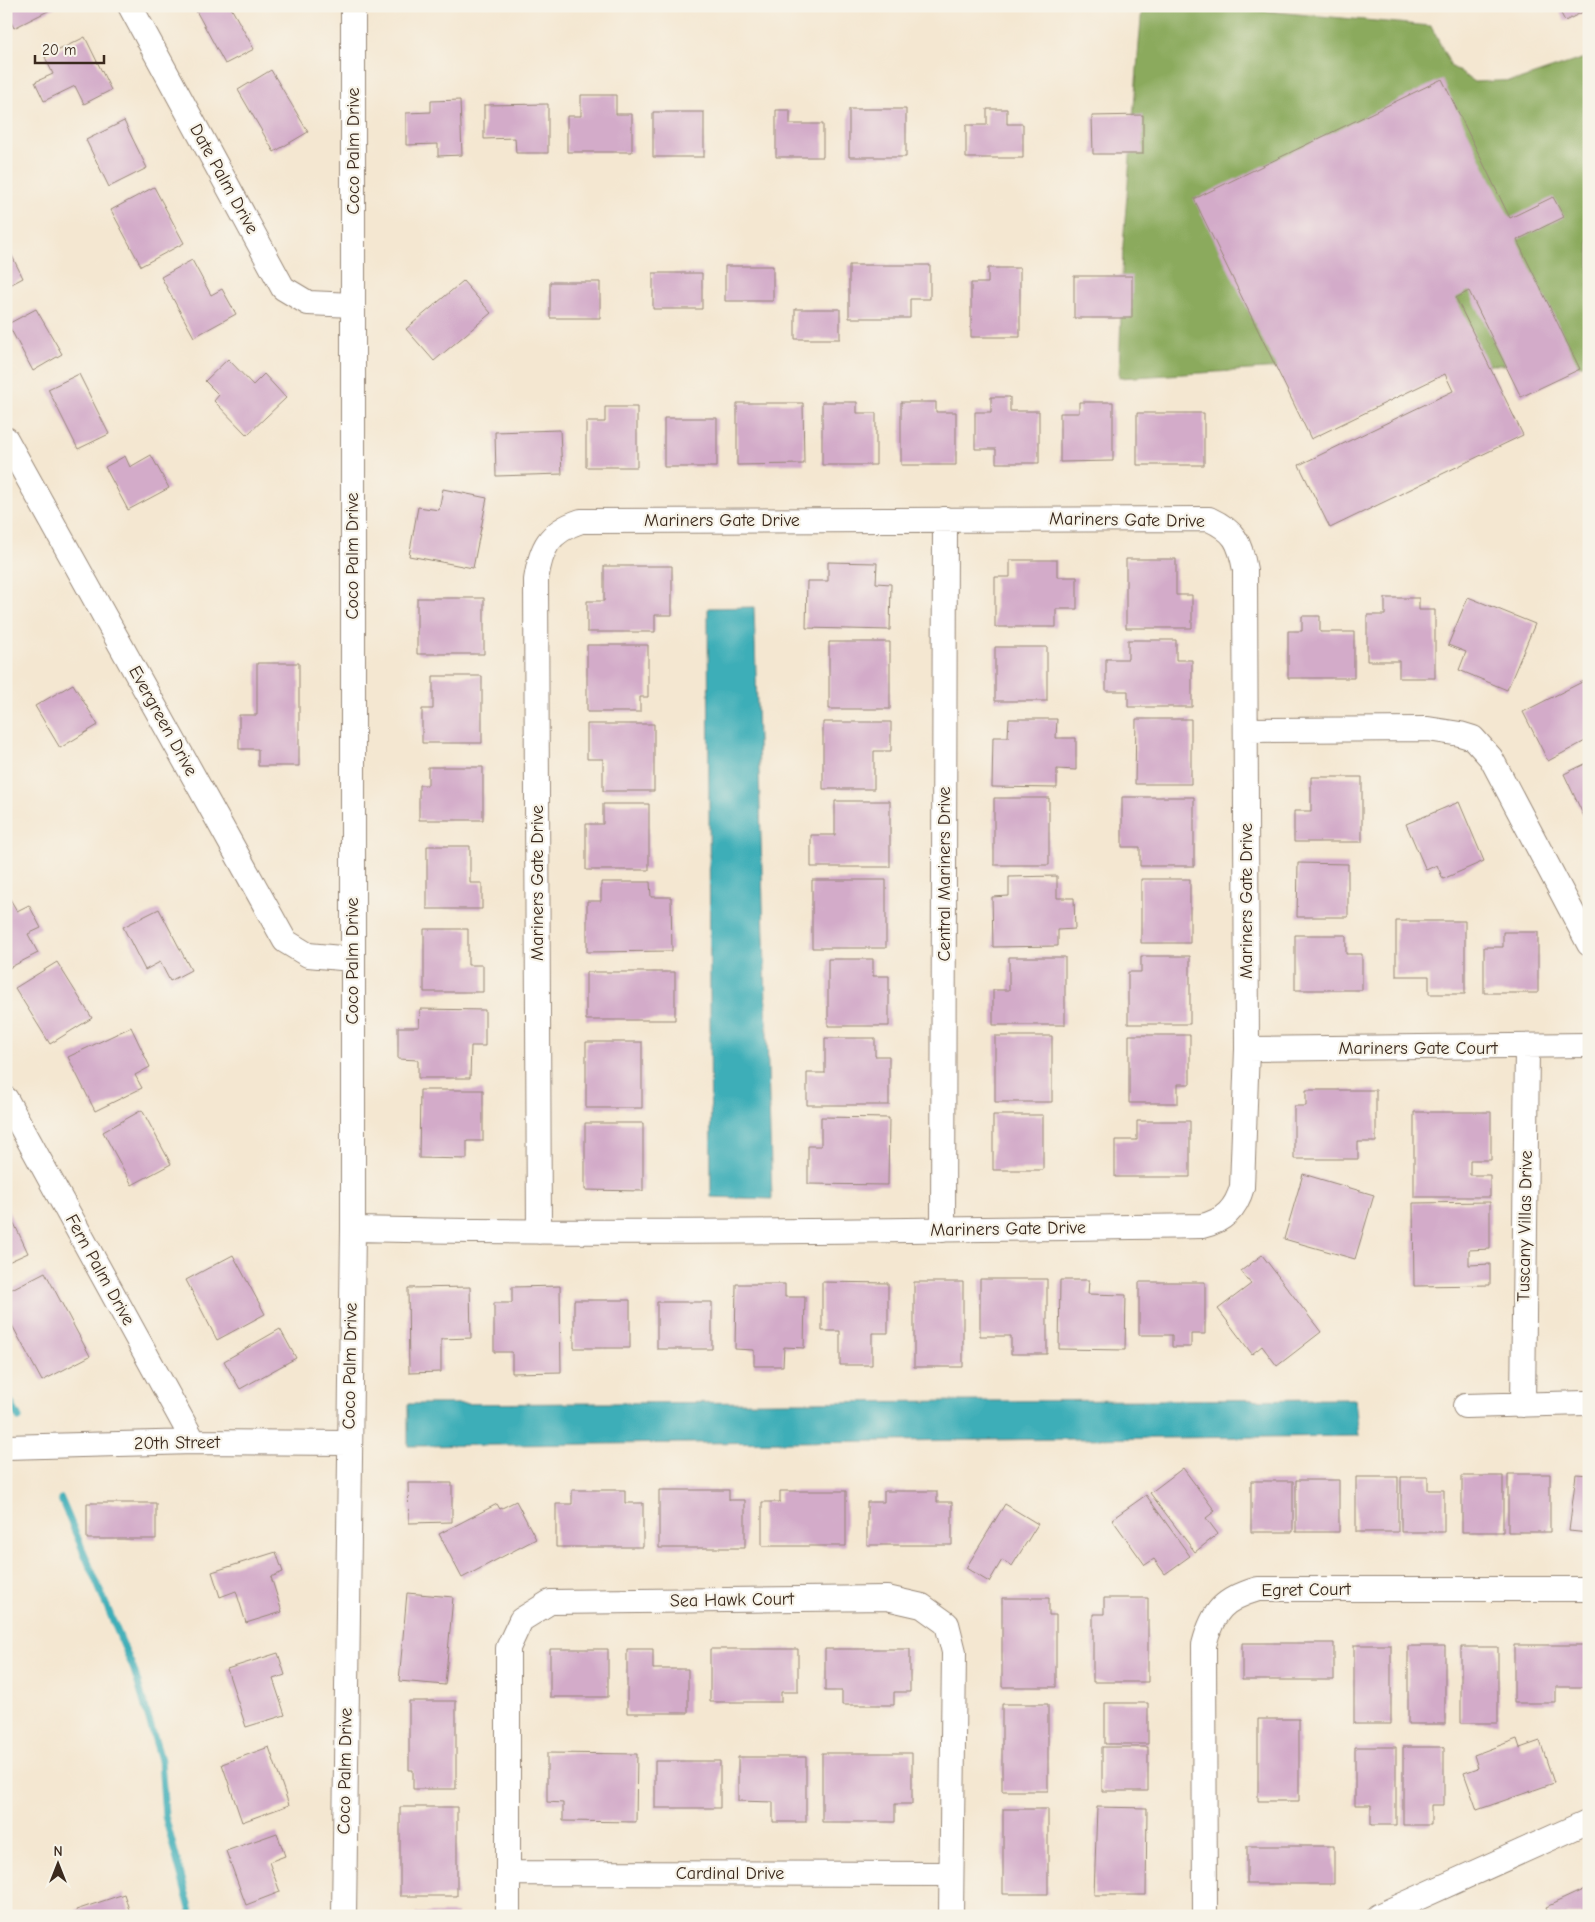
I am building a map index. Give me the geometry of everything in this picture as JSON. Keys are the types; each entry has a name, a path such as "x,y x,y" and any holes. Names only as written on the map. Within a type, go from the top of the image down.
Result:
{"street":[{"name":"Date Palm Drive","path":"130,6 283,288 308,302 352,305"},
{"name":"Coco Palm Drive","path":"344,1916 348,1443 352,1229 353,6"},
{"name":"Evergreen Drive","path":"6,439 285,941 308,955 352,959"},
{"name":"Mariners Gate Drive","path":"352,1229 539,1232 943,1230 1202,1226 1221,1219 1234,1208 1242,1187 1247,1049 1245,570 1241,550 1226,527 1209,519 945,518 581,521 570,525 551,537 539,556 536,580 539,1232"},
{"name":"Central Mariners Drive","path":"943,1230 945,518"},
{"path":"1246,730 1428,729 1473,738 1491,758 1589,944"},
{"name":"Mariners Gate Court","path":"1247,1049 1589,1045"},
{"name":"Tuscany Villas Drive","path":"1523,1405 1527,1047"},
{"name":"Fern Palm Drive","path":"6,1099 194,1442"},
{"path":"1465,1406 1586,1403"},
{"name":"20th Street","path":"6,1447 194,1442 348,1443"},
{"name":"Egret Court","path":"1205,1916 1204,1645 1210,1623 1225,1602 1236,1596 1258,1589 1589,1589"},
{"name":"Sea Hawk Court","path":"508,1916 508,1648 521,1620 550,1602 887,1598 922,1606 947,1624 954,1652 951,1916"},
{"path":"1378,1916 1589,1822"},
{"name":"Cardinal Drive","path":"508,1873 951,1874"}],"green space":[{"path":"1142,6 1209,6 1431,26 1451,66 1474,82 1519,80 1589,58 1589,365 1331,365 1119,378 1123,245"}],"water":[{"path":"754,607 772,1199 711,1197 708,608"},
{"path":"1355,1399 1359,1436 408,1446 408,1404"}],"building":[{"path":"6,6 58,6 14,28 6,13"},
{"path":"230,6 254,49 225,64 194,7"},
{"path":"1557,6 1589,6 1589,9 1565,21"},
{"path":"85,37 111,90 84,104 75,86 44,101 35,82 53,74 45,57"},
{"path":"271,70 308,132 274,152 238,90"},
{"path":"1442,79 1510,218 1553,197 1564,217 1517,240 1580,369 1521,397 1469,291 1456,298 1523,435 1330,528 1299,465 1453,391 1445,374 1311,439 1194,199"},
{"path":"581,95 616,95 616,114 632,114 632,152 567,152 567,116 581,116"},
{"path":"460,100 462,155 438,156 438,144 406,145 406,113 431,112 431,101"},
{"path":"548,104 548,153 516,153 515,138 484,139 484,105"},
{"path":"849,109 906,109 906,157 849,157"},
{"path":"987,109 1007,109 1007,124 1023,124 1023,158 966,158 966,125 987,125"},
{"path":"776,110 790,110 790,124 823,124 823,157 776,157"},
{"path":"653,112 704,112 704,157 653,157"},
{"path":"1143,115 1143,154 1093,154 1092,116"},
{"path":"124,121 147,168 109,187 86,140"},
{"path":"154,187 184,243 141,266 111,210"},
{"path":"6,244 23,278 6,287"},
{"path":"192,260 211,295 222,289 236,314 194,337 161,277"},
{"path":"849,265 930,265 930,299 910,299 910,318 849,318"},
{"path":"725,266 773,266 773,301 725,301"},
{"path":"988,268 1020,268 1020,337 971,337 971,283 988,283"},
{"path":"653,273 702,273 702,309 653,309"},
{"path":"1074,276 1132,276 1132,318 1074,318"},
{"path":"463,281 491,313 434,361 406,329"},
{"path":"550,282 600,282 600,318 550,318"},
{"path":"36,309 62,354 33,371 8,324"},
{"path":"795,309 840,309 840,339 795,339"},
{"path":"228,359 253,385 264,374 286,398 247,435 214,401 219,395 205,381"},
{"path":"79,374 109,434 78,449 48,389"},
{"path":"991,397 1010,397 1010,411 1039,411 1039,463 996,463 996,449 975,449 975,412 991,412"},
{"path":"822,402 857,402 857,413 876,413 876,465 822,465"},
{"path":"901,402 936,402 936,412 956,412 956,465 901,465"},
{"path":"1079,402 1113,402 1113,461 1060,462 1060,413 1079,413"},
{"path":"737,403 803,403 804,464 737,465"},
{"path":"605,407 637,407 637,467 586,467 586,422 605,422"},
{"path":"1137,413 1204,413 1204,465 1137,465"},
{"path":"664,418 717,418 717,467 664,467"},
{"path":"560,430 562,474 496,476 495,432"},
{"path":"151,455 169,488 128,510 105,467 125,456 130,467"},
{"path":"443,489 487,498 473,568 409,556 418,507 439,510"},
{"path":"1126,559 1176,559 1176,595 1192,595 1192,628 1126,628"},
{"path":"1010,560 1057,560 1057,577 1077,577 1077,609 1056,609 1056,627 995,627 995,577 1010,577"},
{"path":"828,562 877,563 876,583 891,584 890,630 806,628 807,581 828,581"},
{"path":"604,566 672,566 672,615 655,615 655,632 587,632 587,601 604,601"},
{"path":"1468,597 1535,624 1507,690 1459,670 1466,652 1448,645"},
{"path":"417,598 484,598 484,654 417,654"},
{"path":"1385,598 1419,598 1419,610 1435,610 1435,678 1399,678 1399,661 1367,661 1367,615 1385,615"},
{"path":"1302,616 1320,616 1320,632 1354,632 1354,678 1288,678 1288,631 1302,631"},
{"path":"1128,640 1176,640 1176,660 1192,660 1192,707 1128,707 1128,691 1106,691 1106,659 1128,659"},
{"path":"829,642 890,642 890,709 829,709"},
{"path":"587,645 648,645 648,697 640,697 640,712 587,712"},
{"path":"995,647 1047,647 1047,701 995,701"},
{"path":"257,663 299,663 299,766 258,766 258,749 239,749 239,715 257,715"},
{"path":"433,676 482,676 482,743 422,743 422,709 433,709"},
{"path":"1584,681 1589,691 1589,717 1587,718 1589,722 1589,739 1548,761 1523,712"},
{"path":"73,684 98,725 60,748 35,706"},
{"path":"1009,719 1057,719 1056,738 1076,738 1076,770 1057,769 1057,788 992,787 993,737 1008,737"},
{"path":"1136,719 1191,719 1191,784 1135,784"},
{"path":"823,722 891,722 891,751 874,751 874,789 823,789"},
{"path":"587,724 654,724 654,791 603,791 603,759 587,759"},
{"path":"1589,762 1589,827 1564,774"},
{"path":"428,767 483,767 483,820 419,820 419,785 428,785"},
{"path":"1311,777 1362,777 1362,842 1294,842 1294,811 1311,811"},
{"path":"1122,797 1194,797 1194,866 1140,866 1140,847 1122,847"},
{"path":"994,798 1049,798 1049,865 994,865"},
{"path":"835,801 890,801 890,867 811,867 811,835 835,835"},
{"path":"1459,802 1484,861 1443,879 1437,865 1426,870 1406,824"},
{"path":"603,804 649,804 649,870 586,870 586,824 603,824"},
{"path":"427,846 470,846 470,883 482,883 482,909 427,909"},
{"path":"1298,863 1348,864 1348,917 1297,917"},
{"path":"1057,876 1057,898 1074,898 1075,929 1058,930 1058,946 993,947 992,897 1009,896 1009,877"},
{"path":"1141,879 1190,879 1190,943 1141,943"},
{"path":"812,880 886,880 886,948 812,948"},
{"path":"601,882 650,882 651,897 671,897 672,951 587,952 587,901 601,901"},
{"path":"6,892 17,911 29,905 41,928 28,934 38,953 9,968 6,964"},
{"path":"159,909 191,970 170,981 160,962 145,970 123,927"},
{"path":"1396,921 1465,921 1465,994 1429,994 1429,976 1396,976"},
{"path":"424,929 468,929 468,965 483,965 483,992 424,992"},
{"path":"1503,932 1538,932 1538,993 1484,993 1484,947 1503,947"},
{"path":"1295,935 1346,935 1346,954 1362,954 1362,990 1295,990"},
{"path":"1141,956 1190,956 1190,1024 1128,1024 1128,972 1141,972"},
{"path":"1009,957 1065,957 1065,1025 993,1025 993,990 1009,990"},
{"path":"828,959 873,959 873,976 889,976 889,1026 828,1026"},
{"path":"57,962 92,1018 50,1044 15,988"},
{"path":"586,972 675,972 675,1020 586,1020"},
{"path":"420,1009 485,1010 485,1046 471,1046 470,1078 418,1078 418,1060 398,1059 398,1027 419,1027"},
{"path":"131,1027 150,1067 135,1075 142,1088 95,1111 68,1057"},
{"path":"1129,1035 1190,1035 1190,1084 1178,1084 1178,1103 1129,1103"},
{"path":"995,1036 1052,1036 1052,1102 995,1102"},
{"path":"825,1038 875,1038 875,1056 889,1056 889,1105 807,1105 807,1073 825,1073"},
{"path":"586,1042 642,1042 642,1108 586,1108"},
{"path":"420,1090 483,1090 483,1141 467,1141 467,1159 419,1158"},
{"path":"1306,1090 1376,1090 1376,1142 1358,1142 1358,1159 1294,1159 1294,1106 1306,1106"},
{"path":"142,1110 171,1164 132,1185 103,1132"},
{"path":"1414,1112 1491,1112 1491,1160 1470,1160 1470,1175 1490,1175 1490,1197 1414,1197"},
{"path":"993,1115 1043,1115 1043,1170 993,1170"},
{"path":"821,1117 889,1118 888,1185 808,1184 808,1146 821,1146"},
{"path":"1137,1121 1190,1121 1190,1177 1115,1177 1115,1140 1137,1140"},
{"path":"585,1123 643,1123 643,1191 585,1190"},
{"path":"1303,1174 1374,1195 1355,1259 1284,1239"},
{"path":"1490,1202 1490,1249 1469,1250 1469,1265 1490,1264 1490,1285 1414,1286 1413,1203"},
{"path":"6,1206 28,1253 6,1263"},
{"path":"233,1255 265,1314 217,1340 186,1280"},
{"path":"1262,1255 1321,1332 1277,1366 1262,1346 1252,1354 1218,1309 1251,1284 1241,1271"},
{"path":"45,1272 90,1356 42,1381 6,1314 6,1292"},
{"path":"980,1279 1047,1279 1047,1354 1011,1354 1011,1336 980,1336"},
{"path":"1060,1280 1089,1280 1088,1294 1126,1295 1125,1350 1059,1349"},
{"path":"822,1282 888,1283 888,1333 872,1333 872,1365 840,1365 840,1331 822,1331"},
{"path":"914,1282 963,1282 963,1367 914,1367"},
{"path":"1139,1282 1205,1282 1205,1334 1191,1334 1191,1347 1172,1347 1172,1335 1139,1335"},
{"path":"736,1284 785,1284 785,1297 805,1297 804,1348 784,1347 783,1366 754,1366 754,1350 735,1349"},
{"path":"560,1286 561,1372 512,1373 512,1352 494,1352 494,1303 512,1303 512,1287"},
{"path":"470,1287 471,1338 441,1339 441,1372 409,1373 408,1288"},
{"path":"574,1300 630,1300 630,1348 574,1348"},
{"path":"657,1302 712,1302 712,1349 657,1349"},
{"path":"280,1329 296,1358 240,1389 224,1361"},
{"path":"1183,1468 1215,1511 1206,1518 1218,1534 1195,1552 1150,1493"},
{"path":"1508,1474 1550,1474 1550,1532 1508,1532"},
{"path":"1576,1474 1589,1475 1589,1533 1569,1531"},
{"path":"1462,1476 1503,1476 1503,1532 1462,1532"},
{"path":"1356,1477 1398,1477 1398,1532 1356,1532"},
{"path":"1401,1477 1428,1477 1428,1490 1444,1490 1444,1532 1401,1532"},
{"path":"1296,1480 1339,1480 1339,1532 1296,1532"},
{"path":"1251,1481 1293,1481 1293,1532 1251,1532"},
{"path":"408,1483 452,1483 452,1522 409,1523"},
{"path":"572,1490 625,1490 625,1503 643,1503 643,1547 556,1547 556,1504 572,1504"},
{"path":"659,1490 729,1490 729,1500 745,1500 745,1548 659,1548"},
{"path":"780,1491 846,1491 846,1546 762,1546 762,1502 780,1502"},
{"path":"884,1491 937,1491 937,1502 952,1502 952,1545 867,1545 867,1502 884,1502"},
{"path":"1146,1495 1190,1556 1165,1574 1154,1559 1145,1565 1112,1519"},
{"path":"516,1501 536,1539 462,1578 439,1534 497,1504 500,1509"},
{"path":"87,1503 156,1503 156,1539 87,1539"},
{"path":"1005,1504 1038,1524 1012,1566 1002,1560 989,1582 966,1568"},
{"path":"276,1552 283,1572 271,1577 282,1612 246,1623 236,1591 220,1597 212,1572"},
{"path":"407,1593 453,1597 445,1685 399,1681"},
{"path":"1002,1598 1049,1598 1049,1615 1056,1615 1056,1687 1002,1687"},
{"path":"1104,1598 1148,1598 1148,1682 1093,1682 1093,1614 1104,1614"},
{"path":"1242,1643 1334,1643 1334,1680 1242,1680"},
{"path":"1354,1645 1391,1645 1391,1724 1354,1724"},
{"path":"1514,1645 1589,1645 1589,1687 1556,1687 1556,1703 1514,1703"},
{"path":"1408,1646 1445,1646 1445,1724 1408,1724"},
{"path":"1461,1647 1498,1647 1498,1723 1461,1723"},
{"path":"550,1649 608,1649 608,1697 550,1697"},
{"path":"627,1649 653,1649 653,1669 688,1669 688,1713 627,1713"},
{"path":"710,1649 798,1649 798,1692 781,1692 781,1702 710,1702"},
{"path":"825,1649 910,1649 910,1692 894,1692 894,1705 842,1705 842,1691 825,1691"},
{"path":"278,1653 285,1675 273,1679 285,1715 246,1727 227,1669"},
{"path":"409,1701 456,1701 456,1789 413,1789 413,1770 409,1770"},
{"path":"1105,1703 1148,1703 1148,1744 1105,1744"},
{"path":"1002,1704 1048,1704 1048,1791 1002,1791"},
{"path":"1258,1719 1299,1719 1299,1801 1258,1801"},
{"path":"1517,1739 1520,1748 1540,1741 1554,1783 1477,1810 1464,1773 1478,1768 1474,1755"},
{"path":"269,1747 289,1805 242,1822 222,1764"},
{"path":"1102,1747 1148,1747 1148,1791 1102,1791"},
{"path":"1355,1747 1396,1747 1396,1825 1371,1825 1371,1805 1355,1805"},
{"path":"1403,1747 1444,1747 1444,1805 1431,1805 1431,1825 1403,1825"},
{"path":"547,1753 637,1754 636,1822 563,1821 563,1803 547,1802"},
{"path":"822,1753 912,1753 912,1804 895,1804 895,1822 822,1822"},
{"path":"738,1757 806,1757 806,1822 773,1822 773,1802 738,1801"},
{"path":"655,1761 720,1761 720,1808 655,1808"},
{"path":"400,1807 457,1807 457,1896 400,1896"},
{"path":"1097,1807 1147,1808 1146,1895 1094,1895"},
{"path":"1003,1809 1048,1809 1048,1894 1003,1894"},
{"path":"277,1833 285,1856 269,1862 280,1892 246,1905 226,1851"},
{"path":"1247,1846 1334,1846 1334,1884 1247,1884"},
{"path":"1589,1887 1589,1916 1550,1916 1546,1907"},
{"path":"124,1894 131,1916 78,1916 76,1910"},
{"path":"416,1913 457,1913 457,1916 416,1916"},
{"path":"1003,1914 1053,1914 1053,1916 1003,1916"},
{"path":"1103,1914 1149,1914 1149,1916 1103,1916"}],"waterway":[{"path":"6,1394 19,1418"},
{"path":"61,1499 134,1670 161,1760 165,1816 192,1916"}]}
